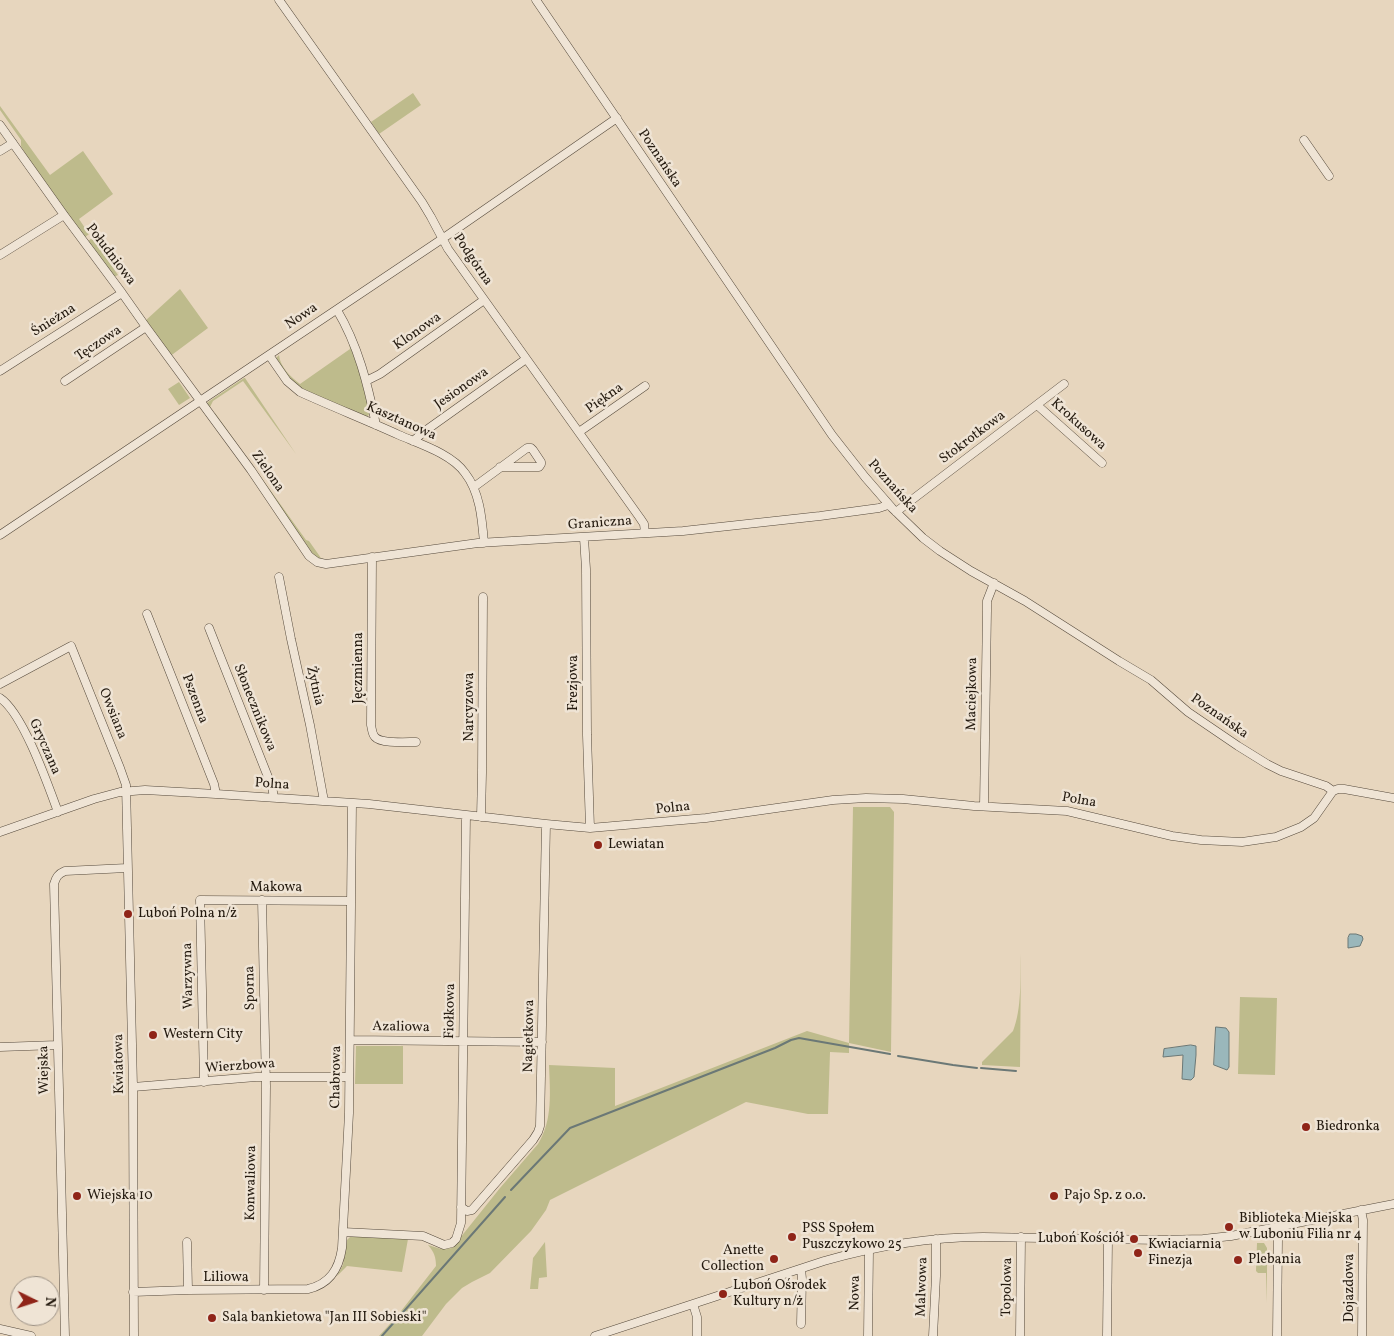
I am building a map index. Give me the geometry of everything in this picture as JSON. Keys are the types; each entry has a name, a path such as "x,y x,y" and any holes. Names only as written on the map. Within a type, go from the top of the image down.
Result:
{"street":[{"name":"Podgórna","path":"279,0 422,202 442,239 484,300 640,518 644,524 645,533"},
{"name":"Poznańska","path":"536,0 832,435 888,504 923,538 971,571 1036,607 1118,661 1151,680 1188,712 1267,764 1281,771 1326,786 1333,791 1344,789 1394,798"},
{"name":"Nowa","path":"0,535 199,400 337,310 617,118"},
{"name":"Południowa","path":"0,125 199,400"},
{"path":"1304,140 1329,176"},
{"path":"0,151 13,143"},
{"path":"0,255 64,215"},
{"name":"Śnieżna","path":"0,371 122,293"},
{"name":"Klonowa","path":"366,381 380,374 484,300"},
{"path":"337,310 350,332 366,381 376,425"},
{"name":"Tęczowa","path":"65,381 146,327"},
{"name":"Kasztanowa","path":"269,355 283,376 296,389 306,395 413,441 455,462 464,470 474,487 478,500 484,542"},
{"name":"Jesionowa","path":"413,441 526,359"},
{"name":"Stokrotkowa","path":"896,512 1064,384"},
{"name":"Piękna","path":"579,432 645,386"},
{"name":"Zielona","path":"199,400 313,559"},
{"name":"Krokusowa","path":"1037,405 1102,463"},
{"path":"474,487 500,467 529,448 533,450 541,462 540,466 537,467 500,467"},
{"name":"Graniczna","path":"313,559 326,564 484,542 584,538 683,531 820,516 879,508 888,504"},
{"name":"Frezjowa","path":"584,538 590,828"},
{"name":"Jęczmienna","path":"372,557 372,731 379,740 386,742 416,742"},
{"name":"Żytnia","path":"279,577 324,801"},
{"name":"Maciejkowa","path":"984,806 986,610 989,594 994,583"},
{"name":"Narcyzowa","path":"481,817 483,597"},
{"name":"Pszenna","path":"147,614 216,794"},
{"name":"Słonecznikowa","path":"209,628 271,784 274,797"},
{"name":"Owsiana","path":"0,684 71,646 124,778 126,792"},
{"name":"Gryczana","path":"0,698 8,705 21,725 58,812"},
{"name":"Polna","path":"0,832 94,799 126,792 152,790 352,803 590,828 706,818 850,799 903,799 984,806 1067,810 1172,836 1200,840 1242,842 1276,837 1301,828 1314,818 1333,791"},
{"name":"Kwiatowa","path":"126,792 133,1087 134,1336"},
{"name":"Chabrowa","path":"264,1290 314,1288 325,1282 334,1273 340,1258 343,1232 350,1040 352,803"},
{"name":"Fiołkowa","path":"343,1232 424,1236 444,1245 452,1244 459,1232 461,1223 466,815"},
{"name":"Nagietkowa","path":"461,1207 467,1211 472,1210 524,1151 538,1132 542,1115 546,824"},
{"name":"Wiejska","path":"65,1336 54,884 59,874 68,871 127,868"},
{"name":"Makowa","path":"200,900 351,901"},
{"name":"Warzywna","path":"200,900 204,1082"},
{"name":"Sporna","path":"262,900 265,1076"},
{"name":"Azaliowa","path":"350,1040 542,1042"},
{"path":"0,1047 57,1045"},
{"name":"Wierzbowa","path":"133,1087 265,1076 349,1077"},
{"name":"Konwaliowa","path":"264,1290 265,1076"},
{"path":"595,1336 800,1269 869,1250 908,1242 967,1237 1203,1239 1230,1236 1394,1204"},
{"name":"Dojazdowa","path":"1361,1210 1363,1220 1362,1336"},
{"path":"1277,1227 1277,1336"},
{"name":"Topolowa","path":"1020,1336 1021,1238"},
{"name":"Malwowa","path":"933,1336 936,1239"},
{"path":"1107,1336 1108,1239"},
{"name":"Liliowa","path":"187,1242 188,1290"},
{"name":"Nowa","path":"868,1336 869,1250"},
{"path":"800,1269 802,1279 801,1324"},
{"name":"Liliowa","path":"134,1292 264,1290"},
{"path":"694,1304 697,1317 697,1336"},
{"path":"0,1329 31,1336"}],"shaded area":[{"path":"413,93 421,105 379,134 371,122"},
{"path":"0,106 50,175 83,151 113,194 79,219 89,234 84,238 35,171 21,146 21,140 0,110"},
{"path":"92,238 118,275 114,277 87,242"},
{"path":"180,289 208,328 169,357 145,321"},
{"path":"348,337 362,378 370,413 367,417 302,389 290,379 276,358 279,355 284,368 300,384 350,349"},
{"path":"244,378 296,454 243,381 213,401 210,407 208,407 208,402"},
{"path":"179,382 190,398 179,405 168,389"},
{"path":"215,413 306,540 309,541 321,558 328,561 319,559 313,554 214,415"},
{"path":"853,807 890,807 894,812 891,1052 849,1043"},
{"path":"1021,954 1020,1067 982,1065 982,1062 1013,1031 1018,1013"},
{"path":"1240,997 1277,998 1275,1075 1238,1074"},
{"path":"807,1031 849,1043 849,1053 830,1052 828,1114 808,1114 746,1102 550,1200 546,1210 531,1231 490,1273 462,1288 446,1304 422,1336 379,1336 436,1266 436,1260 428,1245 441,1249 452,1248 538,1144 543,1135 550,1106 549,1065 615,1068 615,1106"},
{"path":"356,1046 403,1046 403,1084 355,1084"},
{"path":"351,1236 408,1239 402,1272 347,1266 337,1276 343,1265 347,1240"},
{"path":"545,1242 547,1277 539,1278 538,1289 530,1289 533,1258"},
{"path":"1257,1243 1264,1243 1267,1248 1267,1303 1266,1273 1258,1273 1256,1271"}],"water":[{"path":"1350,934 1362,936 1363,939 1360,946 1348,948"},
{"path":"1216,1027 1226,1028 1229,1032 1229,1067 1227,1070 1214,1065"},
{"path":"1196,1046 1194,1077 1191,1080 1182,1079 1183,1055 1163,1057 1164,1049"}],"waterway":[{"path":"511,1190 570,1128 775,1048 791,1040 799,1038 890,1054"},
{"path":"898,1056 977,1068"},
{"path":"981,1068 1016,1071"},
{"path":"382,1336 505,1197"}],"place":[{"name":"Lewiatan","path":"598,845"},
{"name":"Luboń Polna n/ż","path":"128,914"},
{"name":"Western City","path":"153,1035"},
{"name":"Biedronka","path":"1306,1127"},
{"name":"Wiejska 10","path":"77,1196"},
{"name":"Pajo Sp. z o.o.","path":"1054,1196"},
{"name":"Biblioteka Miejska w Luboniu Filia nr 4","path":"1229,1227"},
{"name":"PSS Społem Puszczykowo 25","path":"792,1237"},
{"name":"Luboń Kościół","path":"1134,1239"},
{"name":"Kwiaciarnia Finezja","path":"1138,1253"},
{"name":"Anette Collection","path":"774,1259"},
{"name":"Plebania","path":"1238,1260"},
{"name":"Luboń Ośrodek Kultury n/ż","path":"723,1294"},
{"name":"Sala bankietowa \"Jan III Sobieski\"","path":"212,1318"}]}
